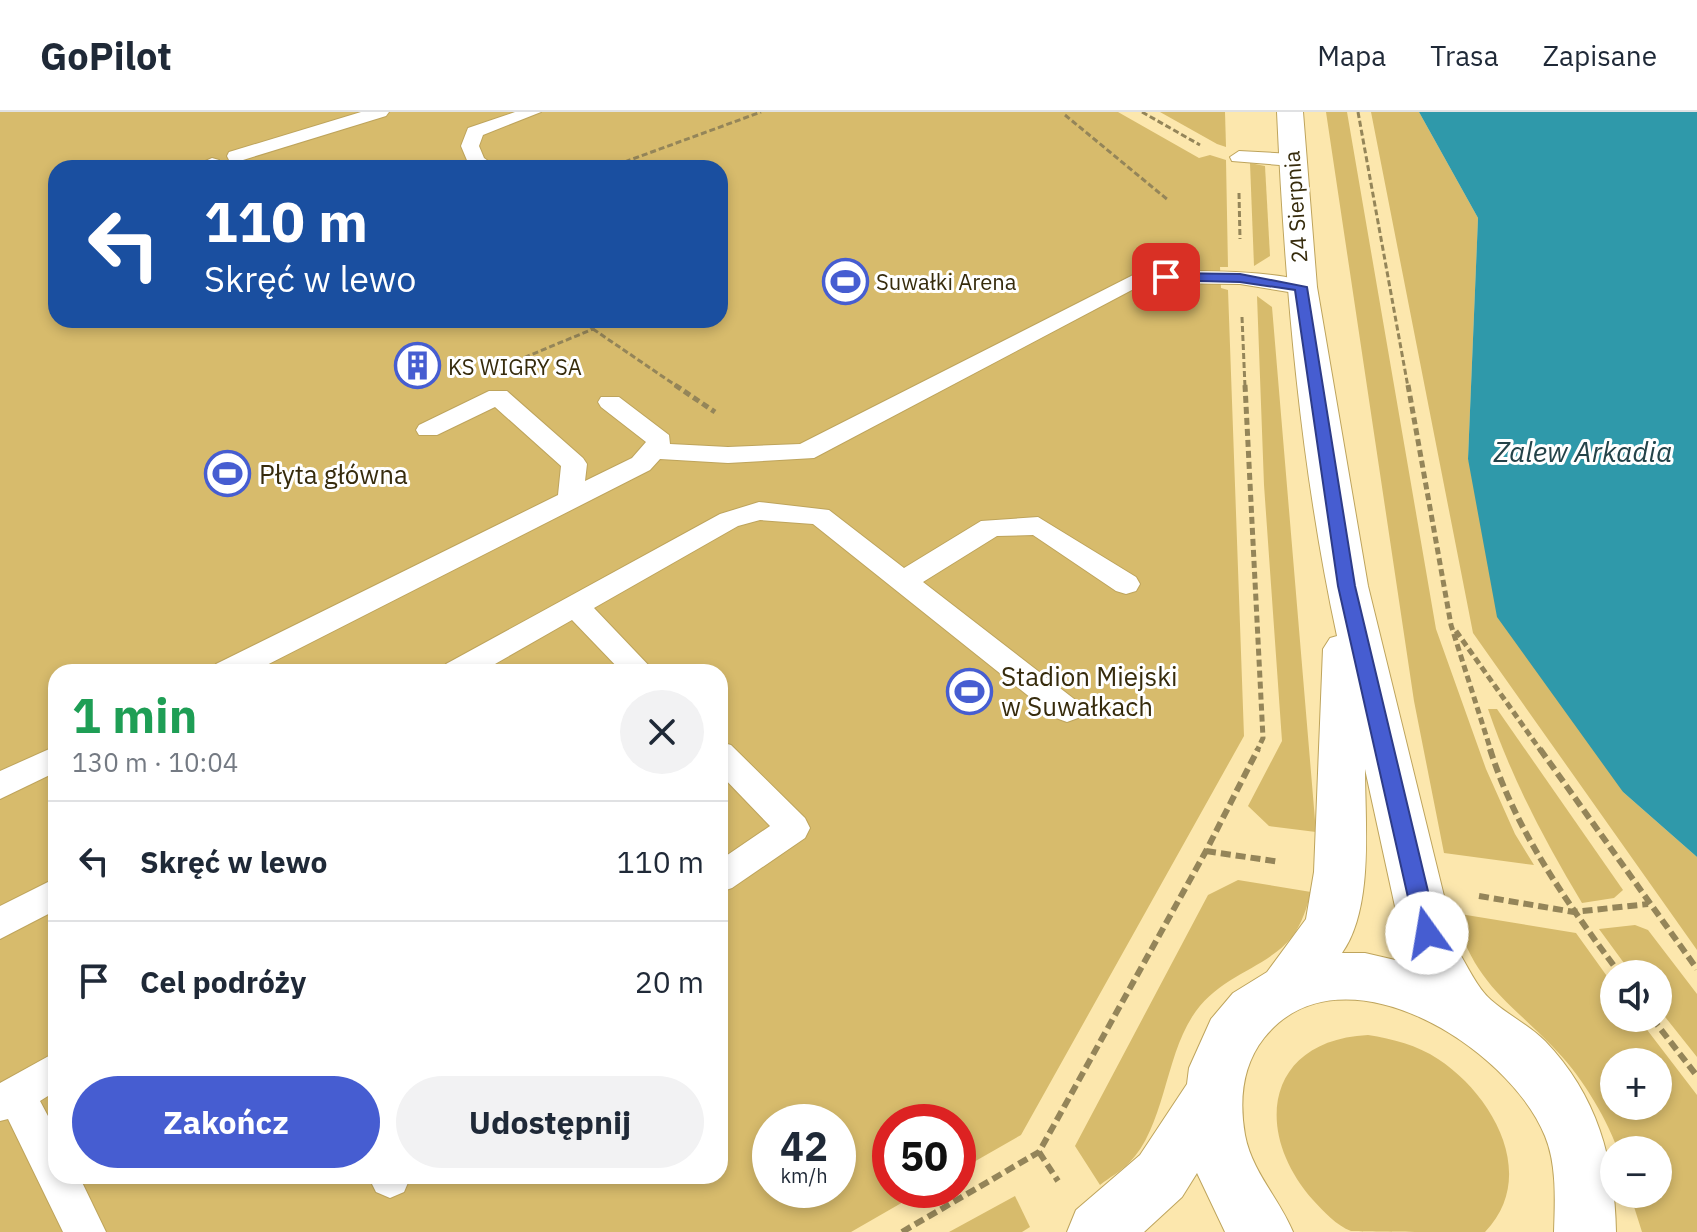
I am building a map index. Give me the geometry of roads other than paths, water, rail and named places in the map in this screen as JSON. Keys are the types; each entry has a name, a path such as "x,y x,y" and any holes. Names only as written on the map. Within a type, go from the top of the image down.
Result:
{"main road":[{"name":"24 Sierpnia","path":"1290,112 1301,287 1347,586 1432,957 1470,1016"},
{"name":"24 Sierpnia","path":"1286,988 1331,927 1339,872 1347,586"},
{"path":"1098,1232 1161,1176 1211,1098 1222,1051 1249,1014 1286,988 1334,977 1387,981 1440,998 1492,1030 1537,1072 1570,1123 1586,1179 1591,1224"},
{"path":"1211,1098 1218,1153 1243,1209 1262,1232"}],"lane":[{"path":"236,156 380,112"},
{"path":"476,160 470,146 475,132 532,112"},
{"path":"1239,157 1292,160"},
{"path":"654,451 728,455 805,452 1141,277 1240,278 1301,287"},
{"path":"428,430 498,396 574,464 571,499"},
{"path":"243,664 641,464 660,440 610,402"},
{"path":"472,664 729,520 759,511 820,516 1067,710"},
{"path":"902,582 991,527 1038,526 1126,584"},
{"path":"576,607 632,664"},
{"path":"0,786 48,762"},
{"path":"728,762 793,828 728,873"},
{"path":"0,924 48,897"},
{"path":"48,1075 8,1099 48,1161"},
{"path":"61,1184 85,1232"}],"water":[{"name":"Zalew Arkadia","path":"1419,112 1697,112 1697,857 1623,792 1497,617 1468,459 1478,218"}],"place":[{"name":"Suwałki Arena","path":"845,281"},
{"name":"KS WIGRY SA","path":"417,366"},
{"name":"Płyta główna","path":"228,474"},
{"name":"Stadion Miejski w Suwałkach","path":"970,691"}]}
